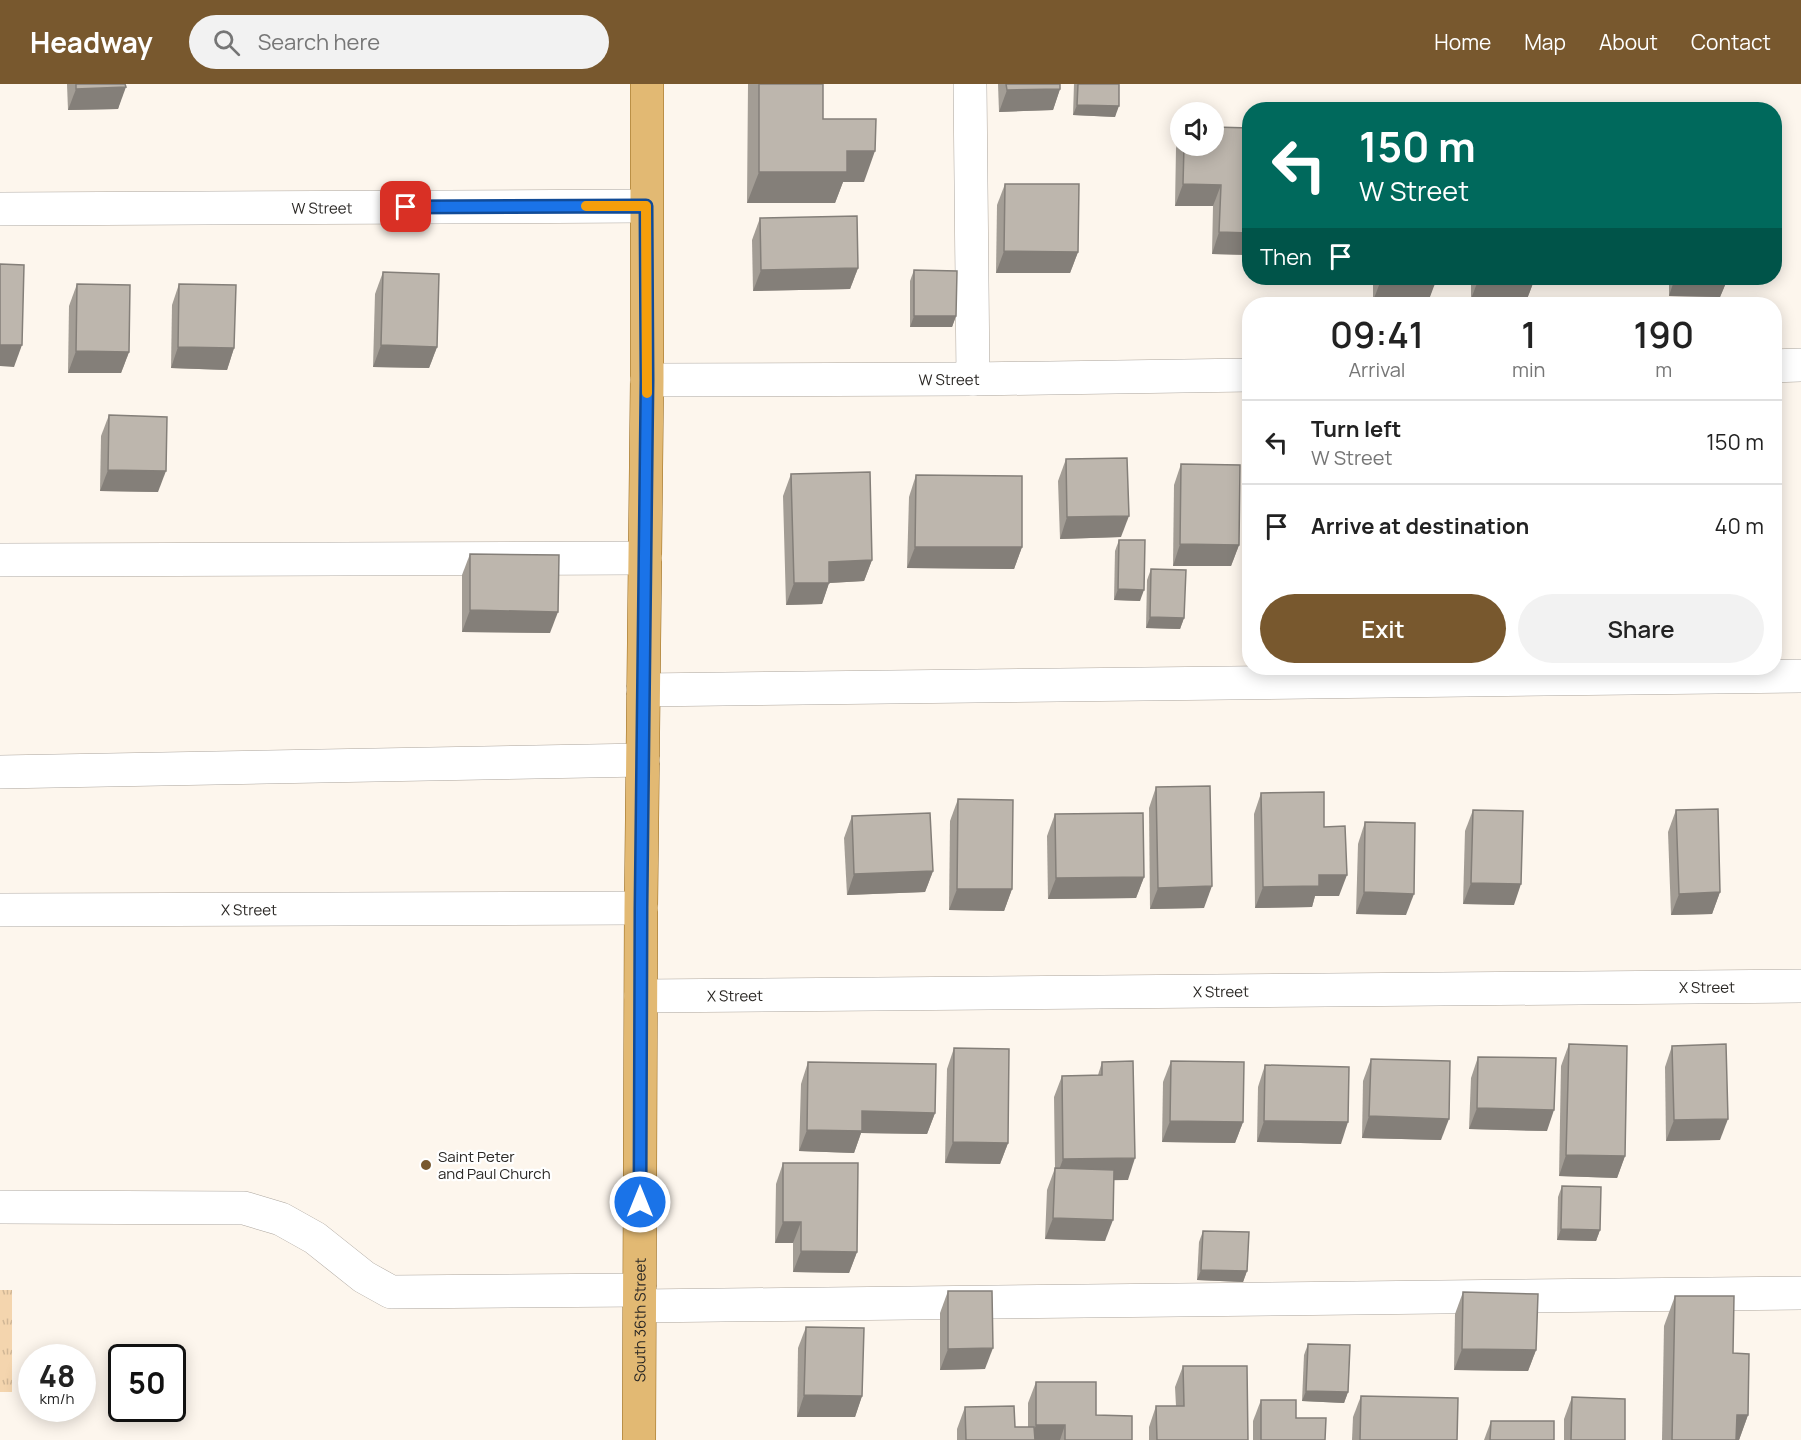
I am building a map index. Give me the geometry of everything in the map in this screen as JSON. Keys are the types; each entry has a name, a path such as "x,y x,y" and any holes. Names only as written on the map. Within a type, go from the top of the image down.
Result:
{"main road":[{"name":"South 36th Street","path":"639,1440 647,84"}],"street":[{"path":"970,84 973,379"},
{"name":"W Street","path":"0,209 646,206"},
{"path":"1782,366 1801,365"},
{"name":"W Street","path":"647,380 1242,375"},
{"path":"0,560 645,558"},
{"path":"643,690 1801,676"},
{"path":"0,772 643,760"},
{"name":"X Street","path":"0,910 641,908"},
{"name":"X Street","path":"641,996 1801,986"},
{"path":"0,1207 244,1208 281,1219 307,1233 364,1278 391,1292 640,1298 1801,1293"}],"green space":[{"path":"0,1290 12,1290 12,1392 0,1392"}],"building":[{"path":"76,84 125,84 126,87 76,89"},
{"path":"759,84 823,84 823,119 876,119 875,151 847,151 847,172 759,172"},
{"path":"1006,84 1060,84 1060,89 1007,90"},
{"path":"1078,84 1119,84 1119,106 1077,105"},
{"path":"1224,127 1242,128 1242,233 1219,232 1221,185 1183,184 1184,156 1224,156"},
{"path":"1005,184 1079,184 1078,252 1004,251"},
{"path":"857,216 858,268 761,270 760,218"},
{"path":"0,264 24,265 22,345 0,345"},
{"path":"914,270 957,271 956,316 914,316"},
{"path":"383,272 439,274 437,347 381,345"},
{"path":"77,284 130,285 129,352 76,351"},
{"path":"179,284 236,285 234,348 178,347"},
{"path":"109,415 167,417 166,471 108,470"},
{"path":"1127,458 1129,516 1067,517 1066,459"},
{"path":"1181,464 1240,465 1239,545 1180,544"},
{"path":"870,472 872,560 829,562 829,583 794,583 791,474"},
{"path":"916,475 1022,476 1022,547 915,547"},
{"path":"1119,540 1145,540 1144,590 1118,589"},
{"path":"470,554 559,555 558,612 470,610"},
{"path":"1151,569 1186,570 1184,618 1150,617"},
{"path":"1210,786 1212,886 1158,888 1156,787"},
{"path":"1324,792 1324,827 1345,826 1347,875 1319,875 1319,886 1263,887 1261,793"},
{"path":"958,799 1013,800 1012,889 957,889"},
{"path":"1718,809 1720,892 1679,894 1676,810"},
{"path":"1473,810 1523,811 1521,884 1471,883"},
{"path":"930,813 933,871 854,874 852,816"},
{"path":"1143,813 1144,877 1056,878 1055,814"},
{"path":"1365,822 1415,823 1414,894 1364,892"},
{"path":"1569,1044 1627,1046 1625,1156 1566,1155"},
{"path":"1726,1044 1728,1119 1674,1120 1672,1046"},
{"path":"954,1048 1009,1049 1008,1143 953,1142"},
{"path":"1478,1057 1556,1058 1554,1110 1477,1108"},
{"path":"1371,1059 1450,1061 1449,1119 1369,1116"},
{"path":"1133,1061 1135,1158 1063,1159 1062,1076 1102,1075 1102,1062"},
{"path":"1171,1061 1244,1062 1243,1122 1170,1121"},
{"path":"808,1062 936,1064 935,1113 862,1111 862,1131 807,1130"},
{"path":"1265,1065 1349,1067 1348,1122 1264,1121"},
{"path":"783,1163 858,1163 857,1252 801,1251 801,1222 783,1222"},
{"path":"1055,1168 1114,1170 1113,1220 1053,1218"},
{"path":"1562,1186 1601,1187 1600,1230 1561,1229"},
{"path":"1203,1231 1249,1232 1247,1271 1201,1270"},
{"path":"948,1291 992,1291 993,1348 948,1349"},
{"path":"1463,1292 1538,1294 1536,1350 1462,1349"},
{"path":"1675,1296 1734,1296 1733,1353 1749,1354 1748,1415 1737,1415 1736,1440 1672,1440"},
{"path":"806,1327 864,1328 862,1396 804,1395"},
{"path":"1308,1344 1350,1345 1348,1392 1306,1391"},
{"path":"1183,1366 1247,1366 1248,1440 1157,1440 1156,1406 1184,1406"},
{"path":"1036,1382 1096,1382 1096,1415 1132,1416 1132,1440 1065,1440 1065,1425 1036,1425"},
{"path":"1361,1396 1458,1398 1457,1440 1360,1440"},
{"path":"1572,1397 1625,1399 1625,1440 1571,1440"},
{"path":"1261,1400 1296,1400 1296,1418 1326,1418 1325,1440 1261,1440"},
{"path":"1014,1406 1015,1427 1034,1427 1035,1440 966,1440 965,1407"},
{"path":"1491,1421 1554,1421 1554,1440 1490,1440"}],"slow traffic":[{"path":"586,206 646,206 647,393"}],"place":[{"name":"Saint Peter and Paul Church","path":"426,1165"}],"route":[{"path":"406,207 646,206 647,380 640,1202"}]}
